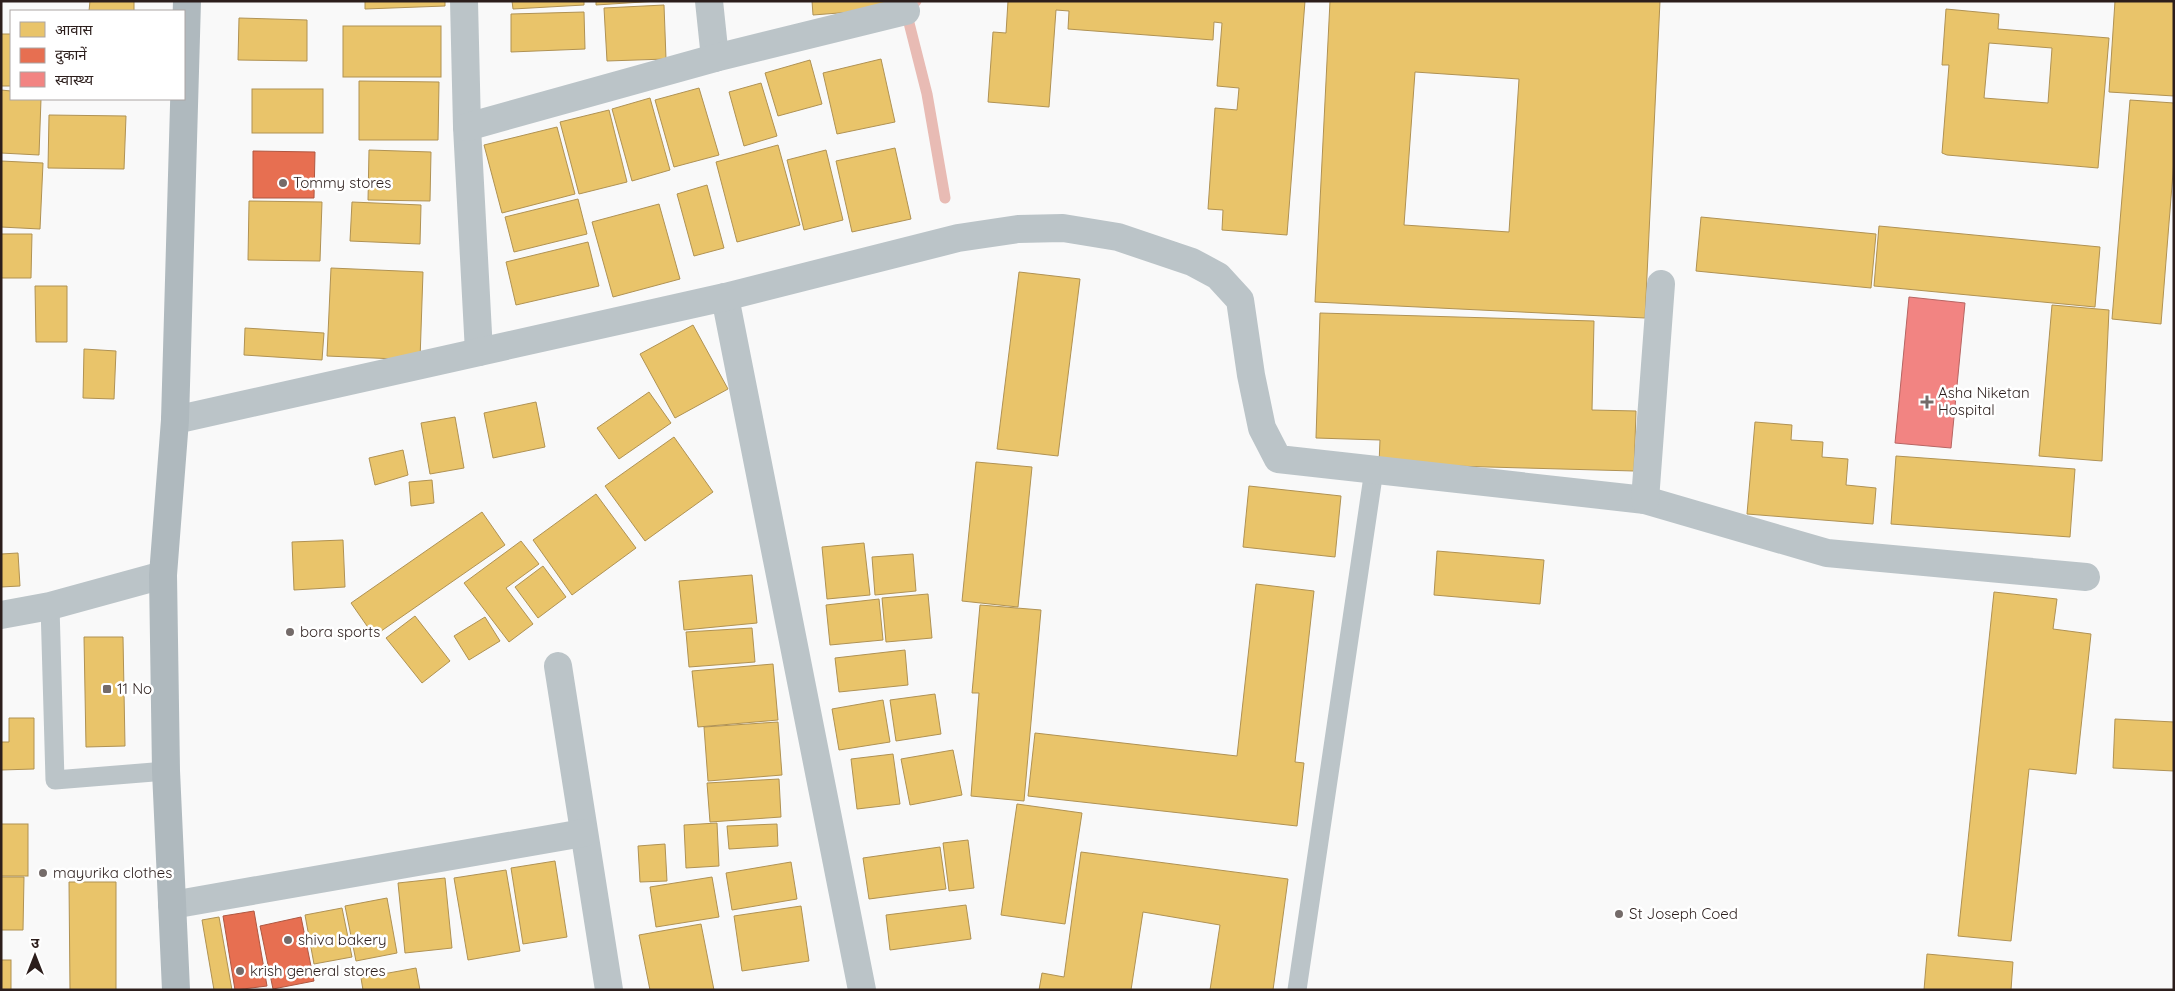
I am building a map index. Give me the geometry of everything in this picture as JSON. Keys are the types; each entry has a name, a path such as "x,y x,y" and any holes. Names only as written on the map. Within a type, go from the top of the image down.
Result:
{"street":[{"path":"185,71 187,1"},
{"path":"464,1 467,127 479,352"},
{"path":"709,1 715,58"},
{"path":"467,127 715,58 906,11"},
{"path":"176,990 166,771 163,575 175,420 184,100"},
{"path":"175,420 725,297 958,238 1018,229 1063,228 1118,236 1192,262 1218,276 1240,300 1251,375 1262,428 1278,459 1645,500 1827,552 2086,576"},
{"path":"1645,500 1661,284"},
{"path":"725,297 857,989"},
{"path":"1,615 50,606 163,575"},
{"path":"558,666 609,990"},
{"path":"172,904 583,833"}],"lane":[{"path":"1297,990 1374,470"},
{"path":"50,606 55,780 166,771"}],"building: आवास":[{"path":"90,1 134,1 134,10 89,10"},
{"path":"365,1 445,1 445,6 365,9"},
{"path":"512,1 584,1 584,5 513,9"},
{"path":"596,1 658,1 596,5"},
{"path":"812,1 903,1 903,8 813,15"},
{"path":"1008,1 1305,1 1287,235 1222,230 1223,210 1208,209 1215,108 1237,110 1239,88 1217,86 1222,23 1214,22 1213,40 1068,29 1069,11 1056,10 1049,107 988,102 993,32 1006,33"},
{"path":"1330,1 1660,1 1645,318 1315,302","holes":["1415,72 1519,79 1509,232 1404,225"]},
{"path":"2115,1 2174,1 2174,96 2109,92"},
{"path":"664,5 666,59 607,61 604,8"},
{"path":"1946,9 1999,14 1998,29 2109,38 2098,168 1947,155 1942,153 1949,65 1942,65","holes":["1989,43 2052,48 2048,103 1984,98"]},
{"path":"584,12 585,49 511,52 511,14"},
{"path":"239,18 307,20 307,61 238,60"},
{"path":"343,26 441,26 441,77 343,77"},
{"path":"1,34 10,34 10,86 1,86"},
{"path":"881,59 895,122 837,134 823,73"},
{"path":"810,60 822,104 778,116 765,73"},
{"path":"359,81 439,82 438,140 359,140"},
{"path":"761,83 777,136 744,146 729,92"},
{"path":"699,88 719,155 674,167 655,100"},
{"path":"252,89 323,89 323,133 252,133"},
{"path":"1,90 10,91 10,100 41,100 39,155 1,153"},
{"path":"650,98 670,170 632,181 612,109"},
{"path":"2130,100 2174,103 2174,160 2161,324 2112,319"},
{"path":"609,110 627,182 579,194 560,122"},
{"path":"49,115 126,116 124,169 48,168"},
{"path":"557,127 575,194 502,213 484,145"},
{"path":"778,145 800,225 737,242 716,162"},
{"path":"895,148 911,219 852,232 836,161"},
{"path":"369,150 431,152 430,201 368,200"},
{"path":"826,150 843,220 804,230 787,160"},
{"path":"1,161 43,163 40,229 1,227"},
{"path":"707,185 724,248 694,256 677,194"},
{"path":"578,199 587,234 514,252 505,217"},
{"path":"249,201 322,202 320,261 248,260"},
{"path":"352,202 421,205 420,244 350,241"},
{"path":"659,204 680,279 613,297 592,222"},
{"path":"1701,217 1876,234 1871,288 1696,271"},
{"path":"1879,226 2100,247 2095,307 1874,286"},
{"path":"1,234 32,234 31,278 1,278"},
{"path":"588,242 599,286 516,305 506,262"},
{"path":"331,268 423,272 420,360 327,356"},
{"path":"1019,272 1080,279 1058,456 997,449"},
{"path":"35,286 67,286 67,342 36,342"},
{"path":"2052,305 2109,310 2102,461 2039,456"},
{"path":"1320,313 1594,321 1592,410 1636,411 1634,471 1379,464 1380,440 1316,438"},
{"path":"693,325 728,389 675,418 640,354"},
{"path":"245,328 324,333 322,360 244,355"},
{"path":"84,349 116,351 114,399 83,398"},
{"path":"649,392 671,423 619,459 597,428"},
{"path":"536,402 545,447 493,458 484,413"},
{"path":"455,417 464,468 430,474 421,423"},
{"path":"1755,422 1792,425 1791,440 1823,442 1822,457 1848,459 1846,485 1876,488 1873,524 1747,514"},
{"path":"674,437 713,492 645,541 605,486"},
{"path":"403,450 408,475 375,485 369,458"},
{"path":"1896,456 2075,469 2070,537 1891,524"},
{"path":"976,462 1032,467 1018,607 962,601"},
{"path":"432,480 434,503 411,506 409,482"},
{"path":"1249,486 1341,496 1335,557 1243,547"},
{"path":"596,494 636,548 572,595 533,540"},
{"path":"482,512 505,545 374,636 351,603"},
{"path":"343,540 345,587 294,590 292,542"},
{"path":"521,541 539,564 506,588 533,624 509,642 464,583"},
{"path":"864,543 870,595 827,599 822,547"},
{"path":"1437,551 1544,560 1540,604 1434,595"},
{"path":"18,553 20,586 1,587 1,554"},
{"path":"913,554 916,591 875,595 872,557"},
{"path":"543,566 566,597 538,618 515,587"},
{"path":"752,575 757,623 684,630 679,581"},
{"path":"1256,584 1314,591 1295,762 1304,763 1297,826 1028,796 1035,733 1237,756"},
{"path":"1994,592 2057,599 2053,629 2091,634 2076,774 2029,769 2011,941 1958,936"},
{"path":"928,594 932,638 886,642 882,598"},
{"path":"879,599 883,640 830,645 826,605"},
{"path":"980,605 1041,610 1024,801 971,796 979,693 972,693"},
{"path":"415,616 450,661 422,683 386,638"},
{"path":"485,617 500,641 469,660 454,636"},
{"path":"752,628 755,662 689,667 686,632"},
{"path":"84,637 123,637 125,746 86,747"},
{"path":"905,650 908,685 839,692 835,658"},
{"path":"773,664 778,720 698,727 692,671"},
{"path":"935,694 941,734 896,741 890,700"},
{"path":"883,700 890,742 839,750 832,709"},
{"path":"9,718 34,718 34,769 1,770 1,742 9,742"},
{"path":"2115,719 2174,722 2174,771 2113,768"},
{"path":"778,722 782,775 708,781 704,727"},
{"path":"953,750 962,795 910,805 901,759"},
{"path":"893,754 900,804 857,809 851,759"},
{"path":"779,779 781,817 710,822 707,783"},
{"path":"1017,804 1082,813 1065,924 1001,915"},
{"path":"717,823 719,866 686,868 684,825"},
{"path":"1,824 28,824 28,876 1,876"},
{"path":"777,824 778,846 729,849 727,826"},
{"path":"968,840 974,888 949,891 943,843"},
{"path":"665,844 667,881 640,882 638,846"},
{"path":"940,847 946,889 869,899 863,858"},
{"path":"1081,852 1288,879 1273,990 1210,990 1220,925 1143,912 1131,990 1039,990 1042,973 1064,977"},
{"path":"555,861 567,937 523,944 511,868"},
{"path":"791,862 797,899 732,910 726,873"},
{"path":"506,870 520,951 468,960 454,878"},
{"path":"1,877 24,877 23,930 1,930"},
{"path":"712,877 719,917 656,927 650,887"},
{"path":"445,878 452,948 405,953 398,883"},
{"path":"69,882 116,882 116,990 70,990"},
{"path":"387,898 397,953 356,961 345,906"},
{"path":"966,905 971,939 890,950 886,915"},
{"path":"801,906 809,961 742,971 734,916"},
{"path":"342,908 352,957 314,964 305,915"},
{"path":"219,917 232,990 214,990 202,920"},
{"path":"701,924 714,990 650,990 639,935"},
{"path":"1927,954 2013,962 2011,990 1924,990"},
{"path":"1,960 11,960 11,990 1,990"},
{"path":"416,968 420,990 363,990 361,978"}],"building: दुकानें":[{"path":"253,151 315,152 314,198 253,198"},
{"path":"254,911 267,986 235,990 223,916"},
{"path":"301,917 314,981 273,989 260,926"}],"building: स्वास्थ्य":[{"path":"1909,297 1965,303 1951,448 1895,443"}],"waterway":[{"path":"916,1 906,11 927,94 945,198"}],"place":[{"name":"Tommy stores","path":"283,183"},
{"name":"Asha Niketan Hospital","path":"1927,402"},
{"name":"bora sports","path":"290,632"},
{"name":"11 No","path":"107,689"},
{"name":"mayurika clothes","path":"43,873"},
{"name":"St Joseph Coed","path":"1619,914"},
{"name":"shiva bakery","path":"288,940"},
{"name":"krish general stores","path":"240,971"}]}
